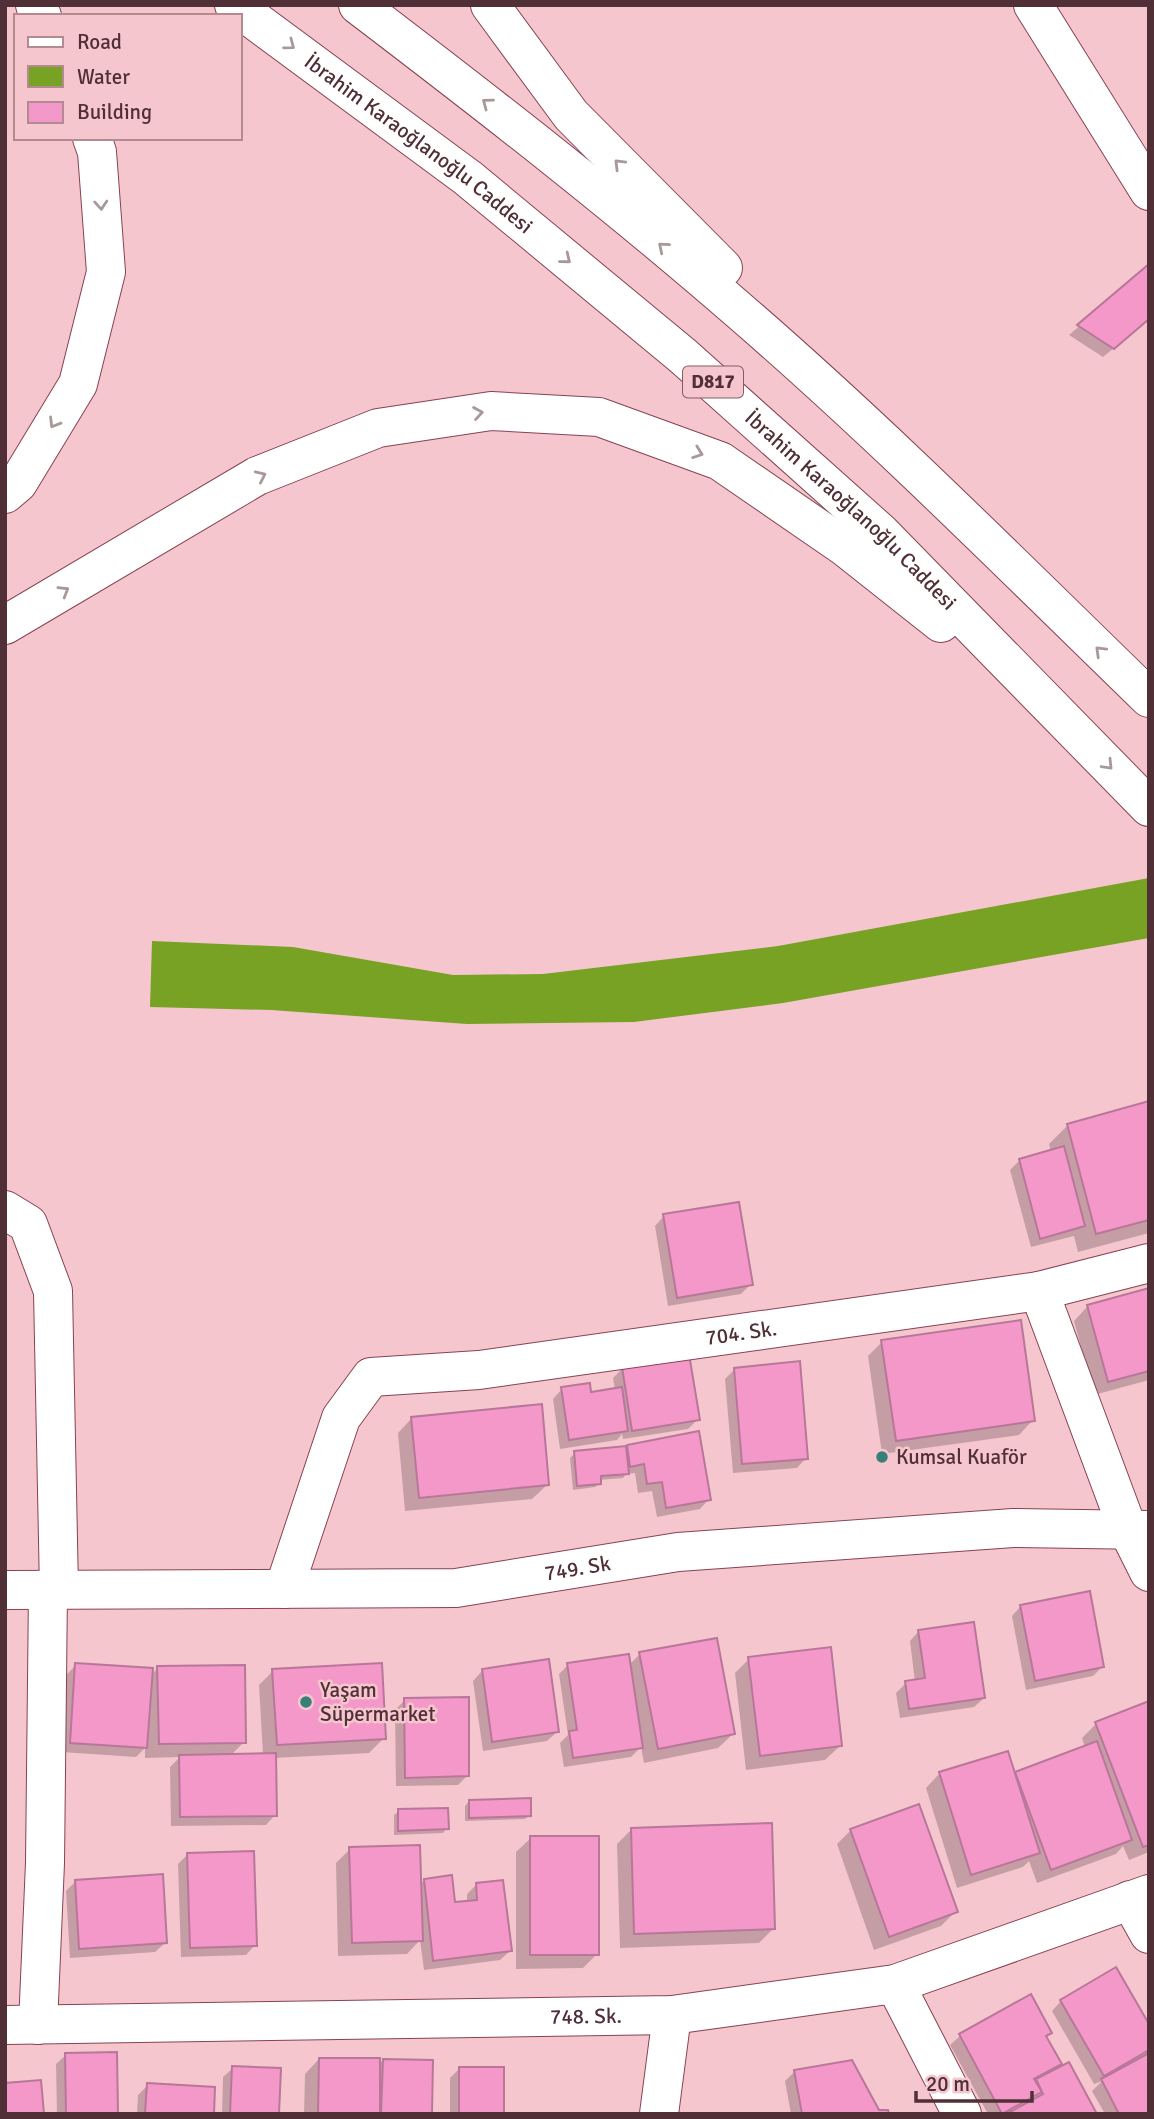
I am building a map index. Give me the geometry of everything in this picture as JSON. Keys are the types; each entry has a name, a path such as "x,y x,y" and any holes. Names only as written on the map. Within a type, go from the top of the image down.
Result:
{"main road":[{"name":"İbrahim Karaoğlanoğlu Caddesi","path":"234,5 468,178 683,356 881,533 1149,807"},
{"path":"358,5 523,131 732,304 940,494 1149,698"},
{"path":"490,5 571,116 754,300 940,494"},
{"path":"1033,5 1149,191"},
{"path":"5,494 18,483 78,384 106,272 97,152 93,140"},
{"path":"5,625 257,477 379,429 491,411 599,417 720,461 845,547 1066,722"},
{"path":"5,1209 28,1224 53,1292 54,1590 45,1849 22,2025"},
{"path":"1149,1263 1039,1291 1138,1530 1149,1572"},
{"name":"704. Sk.","path":"284,1589 341,1418 371,1377 479,1370 1039,1291"},
{"name":"749. Sk","path":"5,1590 456,1588 677,1552 1013,1528 1138,1530"},
{"path":"1139,1897 1149,1934"},
{"name":"748. Sk.","path":"22,2025 672,2015 895,1984 1139,1897"},
{"path":"895,1984 962,2114"},
{"path":"659,2114 672,2015"}],"water":[{"path":"1149,878 1149,938 783,1003 634,1022 467,1024 271,1010 150,1007 152,941 293,947 453,975 543,974 778,946"}],"building":[{"path":"1149,264 1149,319 1114,349 1077,325"},
{"path":"1149,1101 1149,1220 1096,1234 1067,1124"},
{"path":"1064,1146 1085,1226 1040,1239 1019,1159"},
{"path":"739,1202 753,1285 677,1298 663,1214"},
{"path":"1149,1288 1149,1371 1108,1382 1087,1305"},
{"path":"1021,1320 1035,1421 896,1441 881,1340"},
{"path":"688,1348 700,1420 632,1431 622,1367"},
{"path":"800,1361 808,1459 742,1464 734,1368"},
{"path":"590,1383 591,1392 622,1387 628,1431 569,1440 561,1387"},
{"path":"542,1404 549,1485 419,1498 411,1417"},
{"path":"699,1431 711,1500 666,1508 662,1482 647,1484 644,1464 630,1467 627,1445"},
{"path":"626,1446 629,1474 601,1476 601,1484 577,1486 574,1451"},
{"path":"1090,1591 1104,1667 1035,1681 1020,1605"},
{"path":"974,1622 985,1698 909,1709 905,1681 925,1678 918,1630"},
{"path":"717,1638 735,1734 658,1749 639,1652"},
{"path":"831,1647 842,1746 760,1756 748,1657"},
{"path":"629,1654 643,1748 573,1758 569,1731 577,1730 567,1663"},
{"path":"549,1659 559,1732 492,1742 482,1669"},
{"path":"75,1663 153,1668 147,1748 70,1743"},
{"path":"382,1663 386,1739 277,1745 272,1669"},
{"path":"245,1665 246,1743 159,1744 157,1666"},
{"path":"469,1697 469,1776 405,1778 404,1698"},
{"path":"1149,1701 1149,1845 1143,1847 1095,1722"},
{"path":"1097,1741 1132,1840 1051,1870 1015,1772"},
{"path":"1008,1751 1040,1853 971,1875 939,1772"},
{"path":"276,1753 277,1816 180,1817 179,1755"},
{"path":"531,1798 531,1816 469,1818 469,1800"},
{"path":"919,1804 958,1912 889,1937 850,1829"},
{"path":"448,1808 449,1829 398,1831 398,1809"},
{"path":"772,1823 775,1929 634,1934 631,1828"},
{"path":"530,1836 599,1836 599,1955 530,1955"},
{"path":"420,1845 423,1941 352,1943 349,1847"},
{"path":"254,1851 257,1946 190,1948 187,1853"},
{"path":"163,1874 167,1943 79,1949 75,1880"},
{"path":"452,1875 455,1902 477,1900 476,1883 503,1880 512,1951 433,1961 424,1879"},
{"path":"1116,1967 1149,2024 1149,2050 1104,2076 1060,2000"},
{"path":"1031,1994 1052,2033 1046,2036 1062,2064 1034,2079 1042,2092 1002,2114 959,2034"},
{"path":"117,2052 118,2114 66,2114 65,2053"},
{"path":"1149,2053 1149,2114 1119,2114 1101,2079"},
{"path":"319,2058 380,2058 380,2114 318,2114"},
{"path":"383,2059 433,2060 432,2114 381,2114"},
{"path":"852,2060 879,2110 888,2110 889,2114 802,2114 794,2070"},
{"path":"1069,2062 1097,2114 1006,2114 1043,2094 1036,2079"},
{"path":"232,2066 281,2068 279,2114 230,2114"},
{"path":"459,2067 504,2067 504,2114 459,2114"},
{"path":"41,2080 44,2114 5,2114 5,2083"},
{"path":"147,2083 215,2087 214,2114 145,2114"}],"place":[{"name":"Kumsal Kuaför","path":"882,1457"},
{"name":"Yaşam Süpermarket","path":"306,1702"}]}
